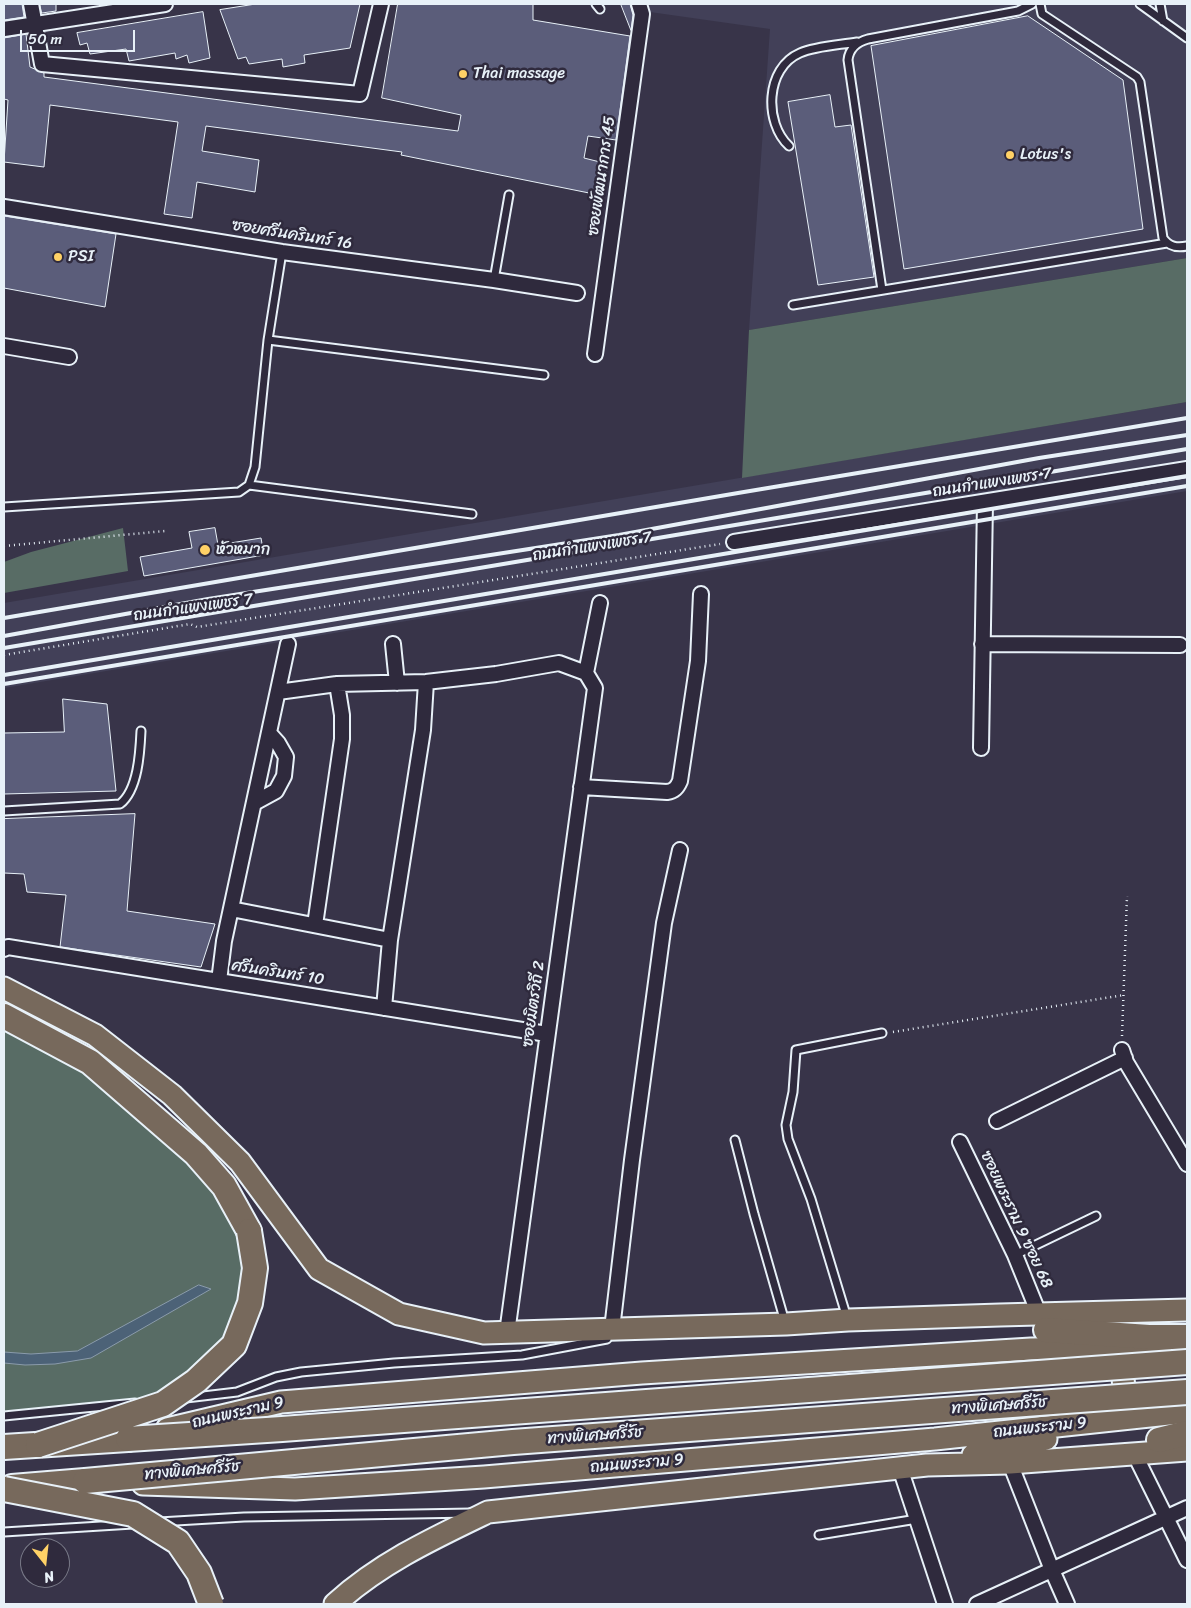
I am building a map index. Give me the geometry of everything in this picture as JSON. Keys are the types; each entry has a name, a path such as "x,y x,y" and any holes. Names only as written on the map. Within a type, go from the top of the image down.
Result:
{"highway":[{"path":"4,1016 90,1062 196,1154 224,1186 249,1231 256,1268 250,1303 234,1345 196,1381 163,1404 38,1445"},
{"path":"1042,1322 1136,1337 1187,1337"},
{"name":"ทางพิเศษศรีรัช","path":"4,1447 312,1427 1187,1362"},
{"name":"ทางพิเศษศรีรัช","path":"4,1489 513,1442 1187,1392"},
{"path":"1159,1440 1187,1434"},
{"path":"4,1489 133,1514 178,1542 200,1573 211,1604"}],"main road":[{"path":"4,988 95,1035 172,1095 240,1162 319,1268 399,1314 484,1333 507,1333 786,1324 848,1320 1042,1322 1187,1310"},
{"name":"ถนนพระราม 9","path":"128,1439 281,1402 642,1373 1031,1349 1187,1347"},
{"path":"1141,1348 1122,1365 1123,1385 1130,1405 1146,1416"},
{"name":"ถนนพระราม 9","path":"85,1481 226,1488 295,1489 484,1477 935,1439 1187,1412"},
{"path":"927,1465 1146,1416"},
{"path":"335,1604 384,1566 430,1540 488,1512 927,1465 1010,1463 1187,1450"}],"street":[{"path":"31,4 42,64 360,94 381,4"},
{"path":"4,30 165,4"},
{"name":"ซอยพัฒนาการ 45","path":"595,354 642,14 639,4"},
{"name":"ซอยศรีนครินทร์ 16","path":"4,207 282,252 577,293"},
{"path":"4,346 69,357"},
{"name":"ถนนกำแพงเพชร 7","path":"734,542 1187,469"},
{"path":"981,748 985,502"},
{"path":"581,787 667,792 673,791 677,787 680,781 698,660 700,594"},
{"name":"ซอยมิตรวิถี 2","path":"507,1333 595,688 589,677 600,603"},
{"path":"219,981 224,942 288,644"},
{"path":"393,644 397,682"},
{"path":"982,644 1180,645"},
{"path":"278,692 337,684 426,682 496,674 559,663 589,677"},
{"path":"384,1008 390,940 422,738 426,682"},
{"path":"315,925 342,739 342,715 337,684"},
{"path":"254,803 276,791 284,776 286,757 278,743 269,733"},
{"path":"612,1329 632,1160 664,922 680,850"},
{"path":"231,909 390,940"},
{"name":"ศรีนครินทร์ 10","path":"4,949 8,947 548,1034"},
{"path":"997,1121 1124,1054 1187,1164"},
{"name":"ซอยพระราม 9 ซอย 68","path":"960,1142 1015,1255 1042,1322"},
{"path":"1135,1455 1187,1560"},
{"path":"1010,1463 1067,1604"},
{"path":"900,1468 945,1604"},
{"path":"977,1604 1187,1508"}],"lane":[{"path":"789,146 778,132 773,116 772,95 782,66 793,57 806,51 1018,11 1032,4"},
{"path":"1040,4 1042,14 1136,75 1139,80 1162,238 1167,244"},
{"path":"1140,4 1187,38"},
{"path":"1160,4 1163,21"},
{"path":"859,42 850,51 848,60 882,290"},
{"path":"494,280 508,194"},
{"path":"793,305 1167,244 1177,247 1187,246"},
{"path":"250,485 255,467 268,340 282,252"},
{"path":"268,340 544,375"},
{"path":"4,507 239,492 250,485 472,514"},
{"path":"4,811 120,804 127,799 139,765 141,732"},
{"path":"848,1320 811,1199 788,1139 786,1125 793,1092 796,1050 882,1033"},
{"path":"735,1140 786,1324"},
{"path":"1015,1255 1096,1216"},
{"path":"4,1416 237,1392 276,1377 301,1372 394,1363 522,1355 671,1327"},
{"path":"4,1532 244,1517 488,1512"},
{"path":"819,1535 917,1519"}],"path":[{"path":"4,546 166,531"},
{"name":"ถนนกำแพงเพชร 7","path":"4,655 190,624 197,627 734,542"},
{"path":"1124,1054 1127,896"},
{"path":"882,1033 1124,995"}],"shaded area":[{"path":"642,4 1187,4 1187,258 749,330 770,29 650,12"},
{"path":"1187,402 1187,491 4,688 4,603"}],"green space":[{"path":"1187,258 1187,402 742,478 749,330"},
{"path":"123,528 128,571 4,593 4,562 31,552"},
{"path":"4,1016 90,1062 196,1154 249,1231 234,1345 167,1401 4,1416"}],"water":[{"path":"199,1285 211,1289 91,1358 55,1364 25,1365 4,1363 4,1352 31,1354 77,1351"}],"building":[{"path":"4,4 22,4 24,17 4,20"},
{"path":"40,4 56,4 56,11 42,13"},
{"path":"256,4 360,4 350,48 304,55 305,63 283,67 282,59 249,64 246,57 238,59 220,10"},
{"path":"398,4 533,4 533,20 630,36 616,140 588,136 584,158 608,164 599,195 401,155 402,152 206,126 202,151 259,160 255,192 197,182 192,218 164,214 178,122 50,105 44,167 4,162 8,100 4,99 4,38 26,34 30,67 44,73 44,77 458,131 461,115 382,98"},
{"path":"621,4 630,4 633,15 631,30"},
{"path":"203,12 210,58 189,63 187,55 176,59 175,53 129,61 126,49 90,54 87,43 80,45 77,33"},
{"name":"Lotus's","path":"1028,16 1123,80 1143,229 904,269 871,46"},
{"path":"830,95 835,127 851,125 874,277 818,285 788,102"},
{"name":"PSI","path":"4,216 116,234 105,307 4,288"},
{"path":"215,528 218,545 261,538 264,555 144,576 140,557 192,548 189,532"},
{"path":"63,699 107,704 116,791 4,794 4,733 64,732"},
{"path":"135,814 127,911 215,924 201,967 60,947 66,895 27,892 24,874 4,873 4,819"}],"railway":[{"path":"4,618 1187,418"},
{"path":"4,636 208,599 619,535 1039,458 1187,435"},
{"path":"4,648 1187,449"},
{"path":"4,675 1187,476"},
{"path":"4,684 1187,486"}],"place":[{"name":"Thai massage","path":"463,74"},
{"name":"Lotus's","path":"1010,155"},
{"name":"PSI","path":"58,257"},
{"name":"หัวหมาก","path":"205,550"}]}
